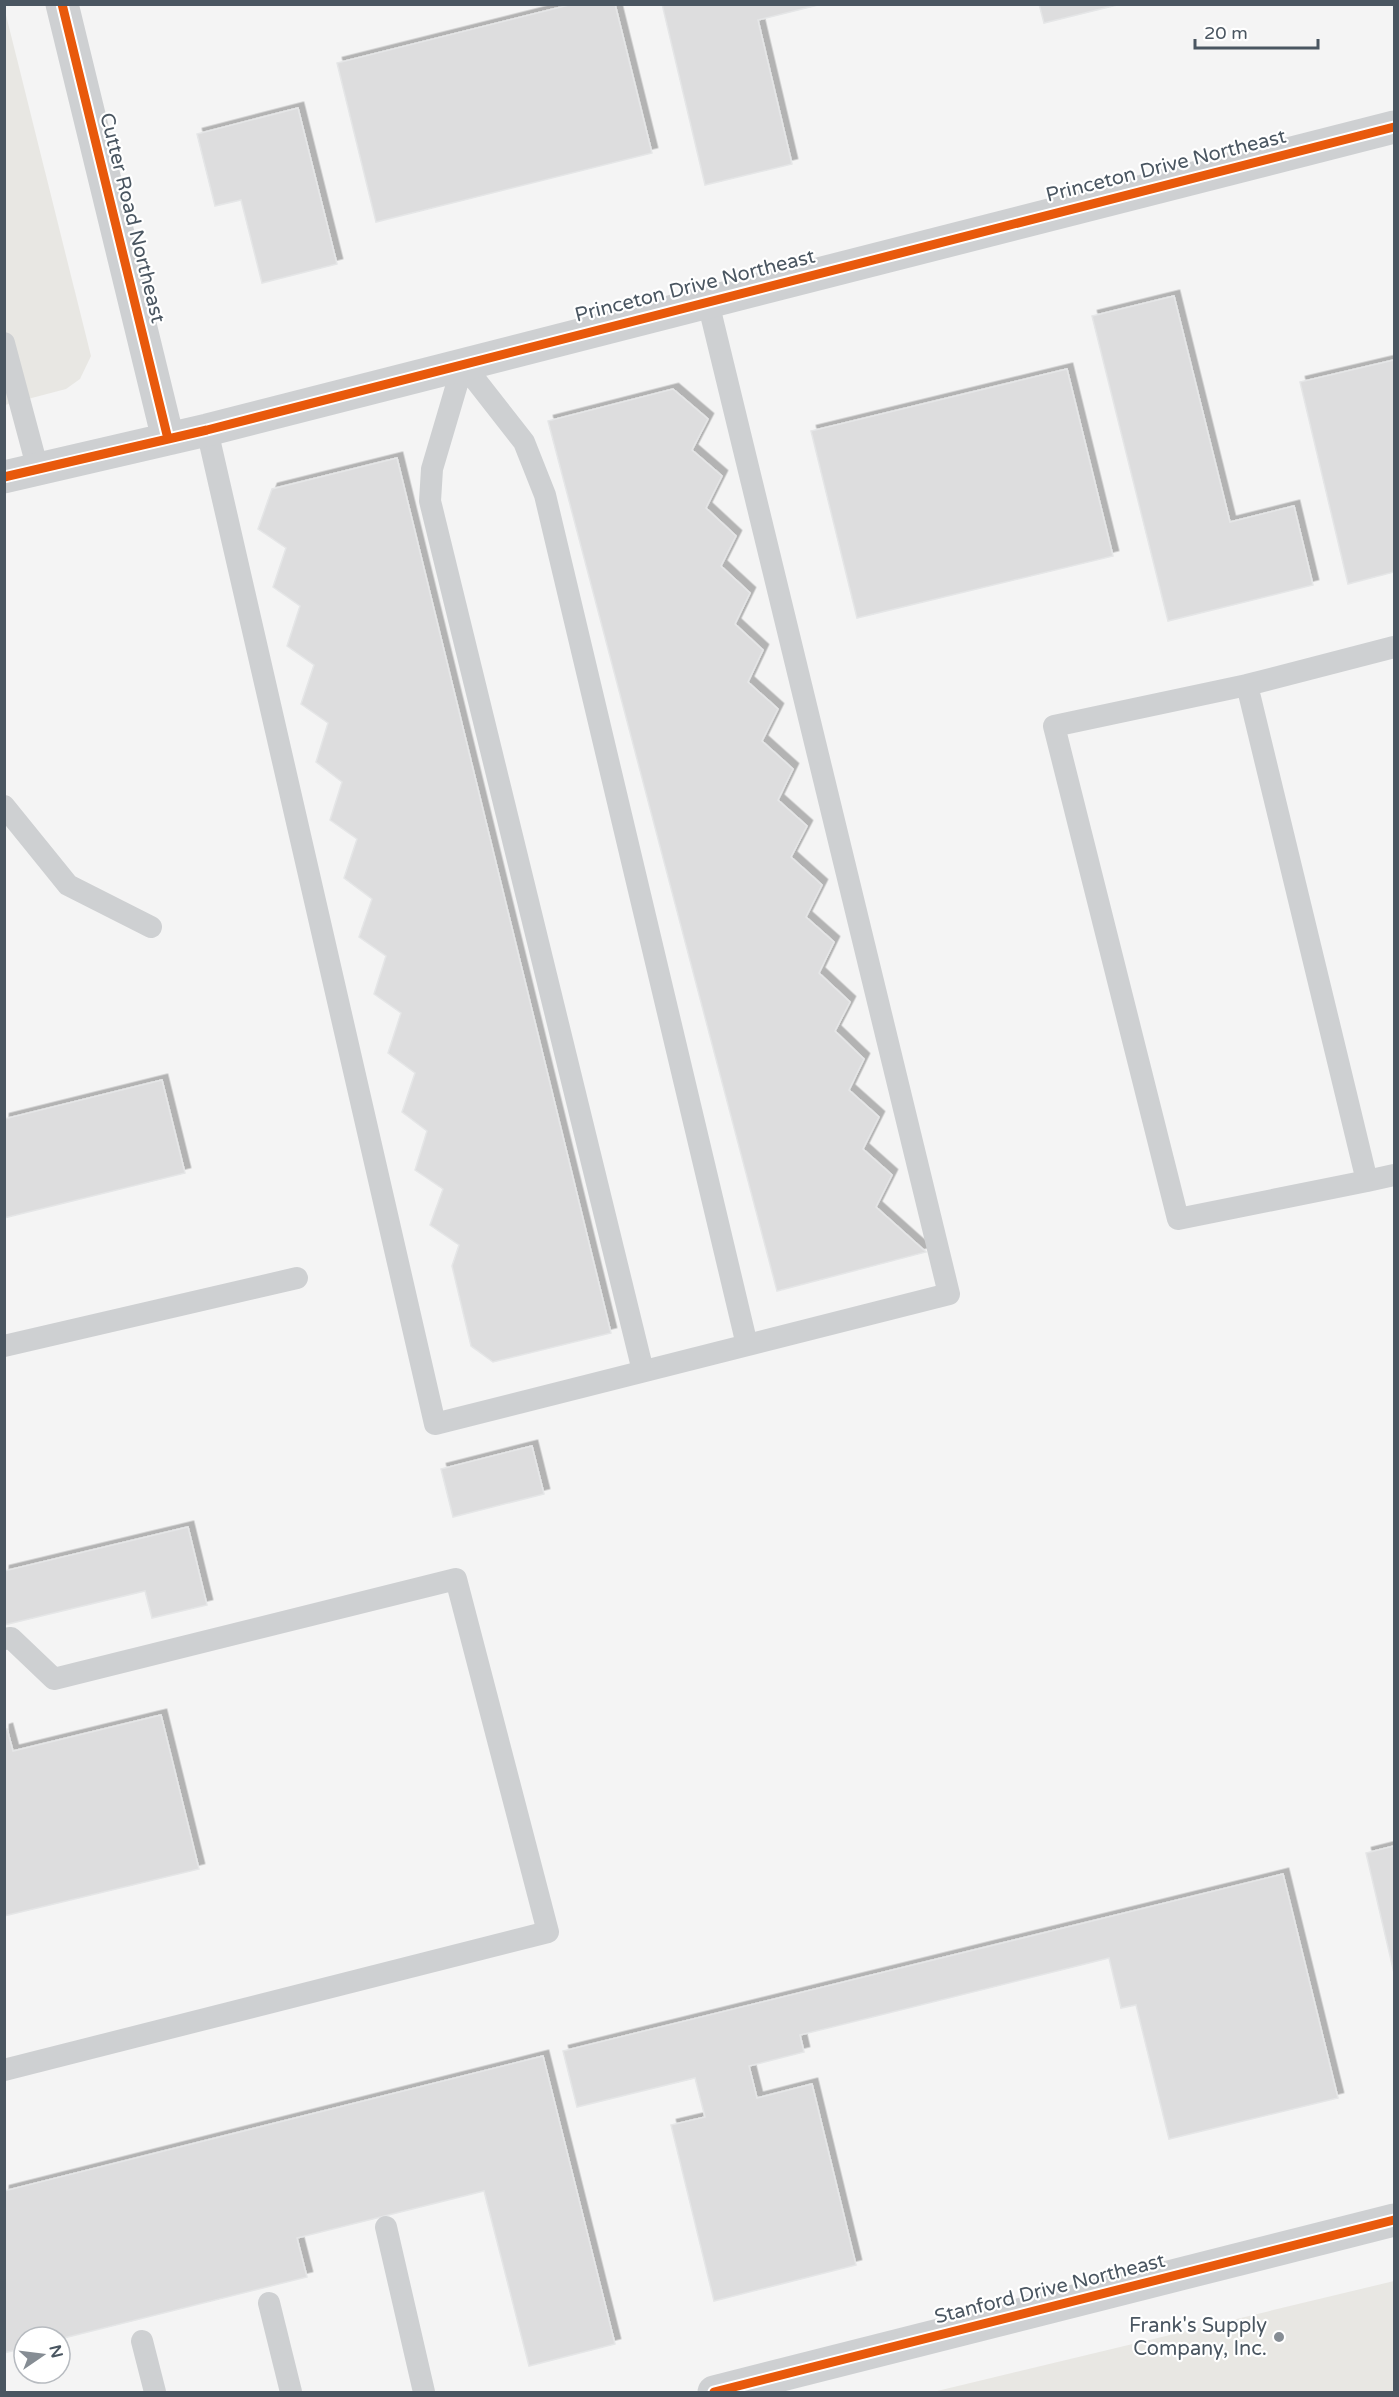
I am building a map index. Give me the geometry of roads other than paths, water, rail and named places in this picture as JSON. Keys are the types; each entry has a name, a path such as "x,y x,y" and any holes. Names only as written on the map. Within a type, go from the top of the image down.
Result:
{"street":[{"name":"Cutter Road Northeast","path":"62,4 168,439"},
{"name":"Princeton Drive Northeast","path":"4,477 207,430 1395,127"},
{"name":"Stanford Drive Northeast","path":"714,2392 1395,2220"}],"lane":[{"path":"207,430 435,1424 949,1294 708,302"},
{"path":"4,343 11,395 38,470"},
{"path":"463,364 524,442 545,495 747,1345"},
{"path":"463,364 432,469 430,501 643,1371"},
{"path":"1395,648 1247,685 1054,726 1178,1219 1395,1175"},
{"path":"1247,685 1367,1181"},
{"path":"4,806 68,885 151,927"},
{"path":"4,1346 297,1278"},
{"path":"4,1639 11,1638 54,1678 456,1579 548,1932 4,2070"},
{"path":"386,2227 424,2392"},
{"path":"269,2303 291,2392"},
{"path":"142,2341 155,2392"}],"place":[{"name":"Frank's Supply Company, Inc.","path":"1279,2337"}]}
